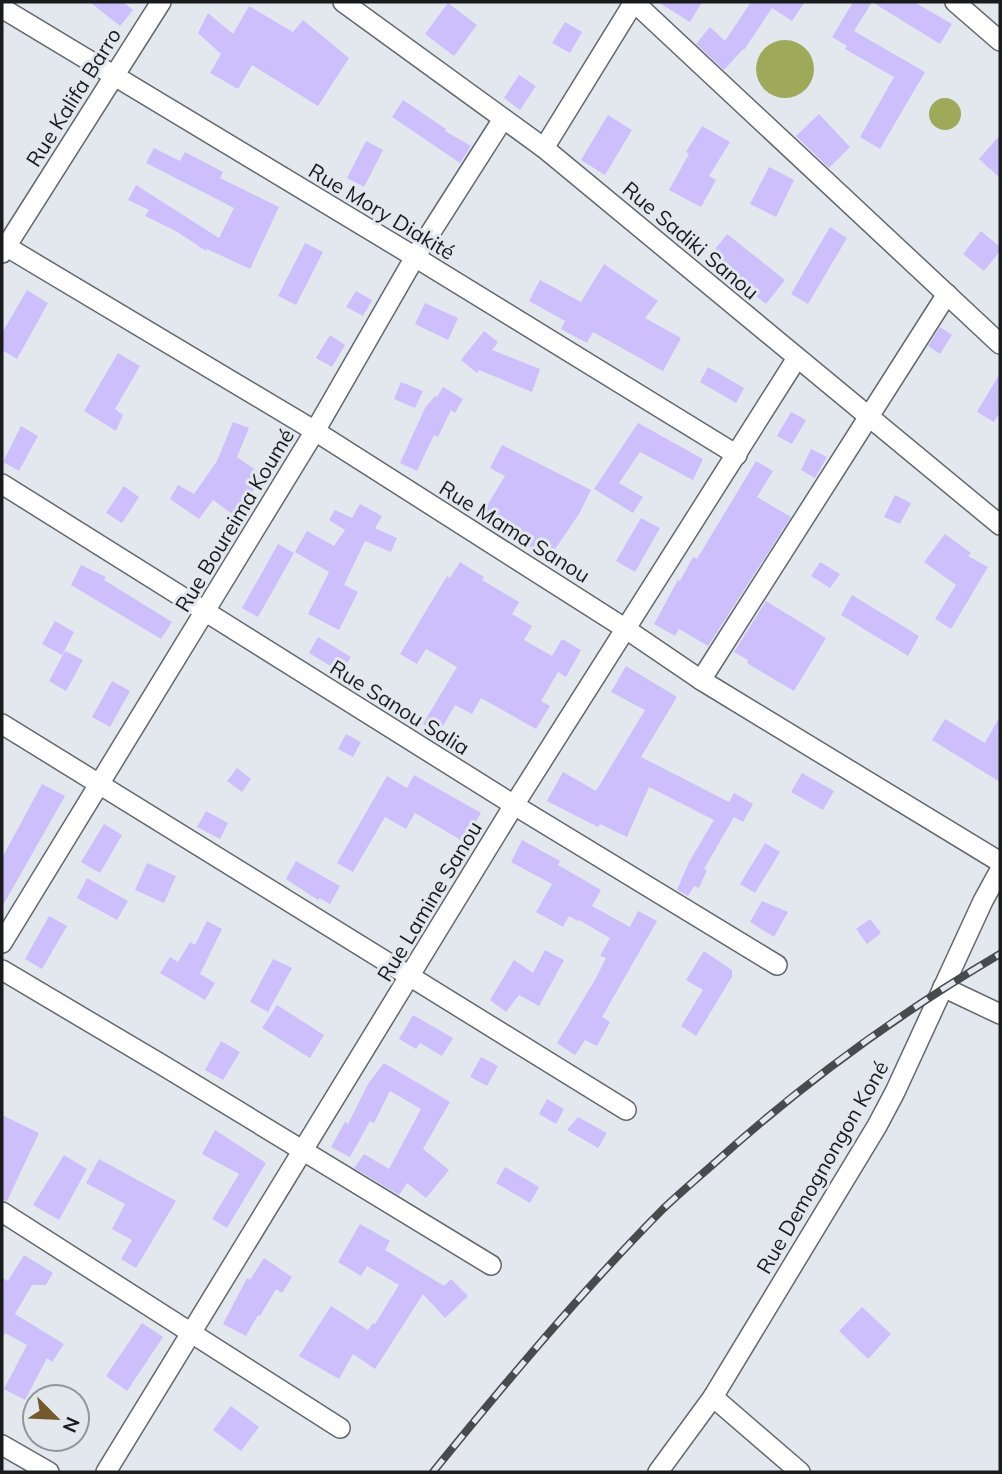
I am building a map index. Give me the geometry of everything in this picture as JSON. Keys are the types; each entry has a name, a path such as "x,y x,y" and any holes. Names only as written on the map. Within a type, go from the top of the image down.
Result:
{"street":[{"name":"Rue Kalifa Barro","path":"3,248 161,2"},
{"name":"Rue Sadiki Sanou","path":"343,2 370,10 503,119 544,148 1000,525"},
{"path":"544,148 634,2 1000,344"},
{"path":"954,2 1000,41"},
{"name":"Rue Mory Diakité","path":"2,8 737,455"},
{"name":"Rue Boureima Koumé","path":"2,943 315,430 415,257 503,119"},
{"name":"Rue Mama Sanou","path":"3,248 315,430 701,680 1000,862"},
{"path":"701,680 947,294"},
{"name":"Rue Lamine Sanou","path":"106,1472 514,805 797,358"},
{"name":"Rue Sanou Salia","path":"2,484 514,805 777,965"},
{"path":"2,724 626,1110"},
{"name":"Rue Demognongon Koné","path":"658,1472 713,1397 877,1126 1000,870"},
{"path":"2,970 491,1265"},
{"path":"943,988 1000,1014"},
{"path":"2,1212 340,1428"},
{"path":"713,1397 800,1472"},
{"path":"2,1444 49,1472"}],"green space":[{"path":"779,40 791,40 806,48 814,63 814,75 806,90 791,98 779,98 764,90 756,75 756,63 764,48"},
{"path":"945,98 957,102 961,114 957,126 945,130 933,126 929,114 933,102"}],"building":[{"path":"90,2 123,2 133,10 120,26"},
{"path":"658,2 702,2 690,22"},
{"path":"751,2 805,2 792,21 772,8 744,50 724,70 696,44 710,27 725,41"},
{"path":"853,2 872,2 854,31 925,72 880,149 860,137 894,77 845,49 847,46 832,37"},
{"path":"872,2 914,2 952,24 940,44"},
{"path":"448,3 477,25 454,56 425,34"},
{"path":"249,6 293,32 303,20 349,58 318,106 252,65 238,89 210,73 221,54 198,33 208,13 233,34"},
{"path":"565,22 582,32 570,53 552,43"},
{"path":"519,75 536,86 520,110 504,98"},
{"path":"403,100 446,129 445,131 471,146 460,163 392,117"},
{"path":"819,114 850,147 829,168 796,136"},
{"path":"608,115 632,130 605,175 581,160"},
{"path":"702,126 730,142 709,176 716,180 701,207 669,190 689,154 686,152"},
{"path":"1000,135 1000,178 979,159"},
{"path":"366,141 383,150 364,187 347,178"},
{"path":"154,148 180,161 185,152 223,172 220,178 279,207 250,269 207,249 206,251 176,231 145,216 149,210 128,200 136,185 219,238 234,208 146,163"},
{"path":"769,167 794,180 776,217 750,204"},
{"path":"830,227 847,238 808,304 791,294"},
{"path":"981,231 1000,247 1000,251 984,271 963,254"},
{"path":"727,234 785,280 766,304 708,258"},
{"path":"305,243 323,252 296,305 278,296"},
{"path":"604,264 658,301 645,318 681,338 663,371 593,332 587,343 561,329 565,321 529,301 540,280 581,302"},
{"path":"27,290 48,303 17,359 2,350 2,333"},
{"path":"356,291 372,300 363,316 346,307"},
{"path":"425,303 458,318 448,340 415,324"},
{"path":"940,327 952,335 940,354 928,346"},
{"path":"484,331 498,342 492,350 540,369 532,392 479,370 477,373 461,360"},
{"path":"330,335 345,345 332,367 316,358"},
{"path":"118,353 140,366 115,409 123,415 116,431 84,411"},
{"path":"708,367 744,388 736,403 700,382"},
{"path":"1000,373 1000,412 994,422 977,412"},
{"path":"401,382 423,391 415,408 394,399"},
{"path":"443,387 463,399 455,413 451,410 438,437 434,435 417,471 400,463 425,408"},
{"path":"791,412 806,420 792,444 777,436"},
{"path":"233,422 249,428 237,457 264,476 235,516 213,500 199,519 170,499 178,485 194,494 217,461"},
{"path":"638,423 703,459 693,480 640,452 619,483 643,497 633,513 594,489"},
{"path":"21,426 38,436 19,471 3,462"},
{"path":"502,445 591,490 579,514 549,558 480,517 505,476 490,468"},
{"path":"811,449 827,457 815,478 801,470"},
{"path":"756,461 773,471 757,497 791,517 708,646 679,629 675,636 654,624 678,580 680,581 693,557 697,559"},
{"path":"124,486 139,497 122,523 106,513"},
{"path":"895,495 911,503 900,524 884,517"},
{"path":"360,504 382,516 375,528 397,538 391,552 365,541 344,585 358,592 339,630 308,614 329,572 295,552 307,531 334,546 345,530 329,520 335,510 352,518"},
{"path":"641,518 660,528 635,572 616,561"},
{"path":"945,534 971,553 968,556 988,567 951,629 935,619 956,585 924,562"},
{"path":"278,544 294,553 258,617 242,608"},
{"path":"460,562 484,577 482,580 519,602 512,614 532,626 524,640 552,656 562,639 581,650 566,677 558,672 541,701 550,706 536,729 481,698 472,714 455,705 439,733 423,724 457,667 426,649 417,664 400,654 447,576 450,578"},
{"path":"820,562 840,574 830,588 811,576"},
{"path":"81,565 106,577 104,580 172,622 161,639 71,585"},
{"path":"852,595 919,636 908,656 841,615"},
{"path":"766,601 826,638 794,691 747,663 748,660 734,652"},
{"path":"55,621 74,632 62,655 42,644"},
{"path":"318,637 351,657 341,672 309,653"},
{"path":"65,651 83,660 66,691 49,681"},
{"path":"626,666 677,697 641,757 729,802 734,793 753,804 743,822 734,817 704,869 707,870 699,888 694,886 688,896 677,890 689,862 714,820 649,787 627,837 600,824 598,827 547,801 563,772 596,791 645,710 611,692"},
{"path":"112,681 130,691 110,727 92,717"},
{"path":"1000,716 1000,782 932,740 945,719 985,743"},
{"path":"346,734 361,742 353,757 338,749"},
{"path":"237,768 251,779 242,792 227,781"},
{"path":"802,773 834,791 823,810 791,792"},
{"path":"414,775 481,813 464,842 415,813 406,829 385,817 353,872 337,863 387,776 407,788"},
{"path":"42,784 65,796 2,907 2,858"},
{"path":"206,811 228,823 220,839 197,827"},
{"path":"104,824 122,835 100,873 81,862"},
{"path":"522,840 560,861 558,865 601,890 592,906 630,927 638,911 657,921 602,1017 610,1022 597,1046 585,1040 575,1055 557,1043 596,978 606,958 600,956 610,938 569,916 563,927 536,912 552,884 511,862"},
{"path":"765,843 780,852 755,893 740,884"},
{"path":"296,861 340,886 330,904 320,898 318,900 286,879"},
{"path":"147,863 176,876 164,903 135,890"},
{"path":"87,878 128,901 117,920 77,898"},
{"path":"762,901 788,912 774,937 750,922"},
{"path":"49,916 67,926 42,969 25,959"},
{"path":"870,919 881,933 867,944 856,929"},
{"path":"207,921 222,929 200,974 215,983 205,1000 160,973 170,957 178,962 190,942 195,945"},
{"path":"545,950 564,960 539,1006 519,995 506,1012 490,1000 514,960 533,973"},
{"path":"704,951 732,970 732,977 696,1036 681,1026 703,990 686,980"},
{"path":"273,959 292,968 268,1012 250,1002"},
{"path":"277,1005 324,1035 310,1058 262,1028"},
{"path":"413,1015 453,1038 442,1056 420,1043 416,1049 399,1039"},
{"path":"221,1041 240,1052 223,1080 205,1070"},
{"path":"481,1057 498,1066 487,1086 470,1077"},
{"path":"384,1063 450,1102 423,1149 449,1170 426,1198 407,1183 399,1195 354,1168 364,1154 389,1169 421,1109 390,1091 374,1123 370,1121 350,1157 331,1147 345,1122 348,1124 368,1084"},
{"path":"547,1099 564,1109 556,1124 539,1114"},
{"path":"2,1115 39,1133 7,1201 2,1200"},
{"path":"578,1117 607,1133 598,1148 567,1130"},
{"path":"215,1130 266,1163 227,1228 212,1219 239,1174 202,1154"},
{"path":"64,1155 87,1169 59,1220 33,1205"},
{"path":"99,1159 176,1201 136,1268 121,1259 132,1240 112,1229 125,1204 86,1183"},
{"path":"505,1167 539,1187 530,1203 496,1183"},
{"path":"360,1224 390,1241 385,1250 444,1286 451,1279 468,1296 445,1318 423,1294 375,1369 353,1354 339,1379 299,1356 331,1306 368,1330 375,1324 399,1285 367,1266 361,1276 338,1262"},
{"path":"24,1255 53,1273 46,1285 32,1285 15,1314 64,1344 52,1362 47,1358 34,1383 21,1383 21,1398 4,1389 27,1345 5,1333 2,1338 2,1278 8,1281"},
{"path":"264,1258 292,1277 282,1293 276,1289 246,1336 223,1324 247,1278 250,1280"},
{"path":"862,1307 891,1334 868,1359 839,1331"},
{"path":"142,1323 163,1337 127,1391 106,1376"},
{"path":"231,1406 259,1427 241,1451 213,1430"}],"railway":[{"path":"433,1472 573,1305 670,1203 819,1075 889,1024 1000,954"}]}
